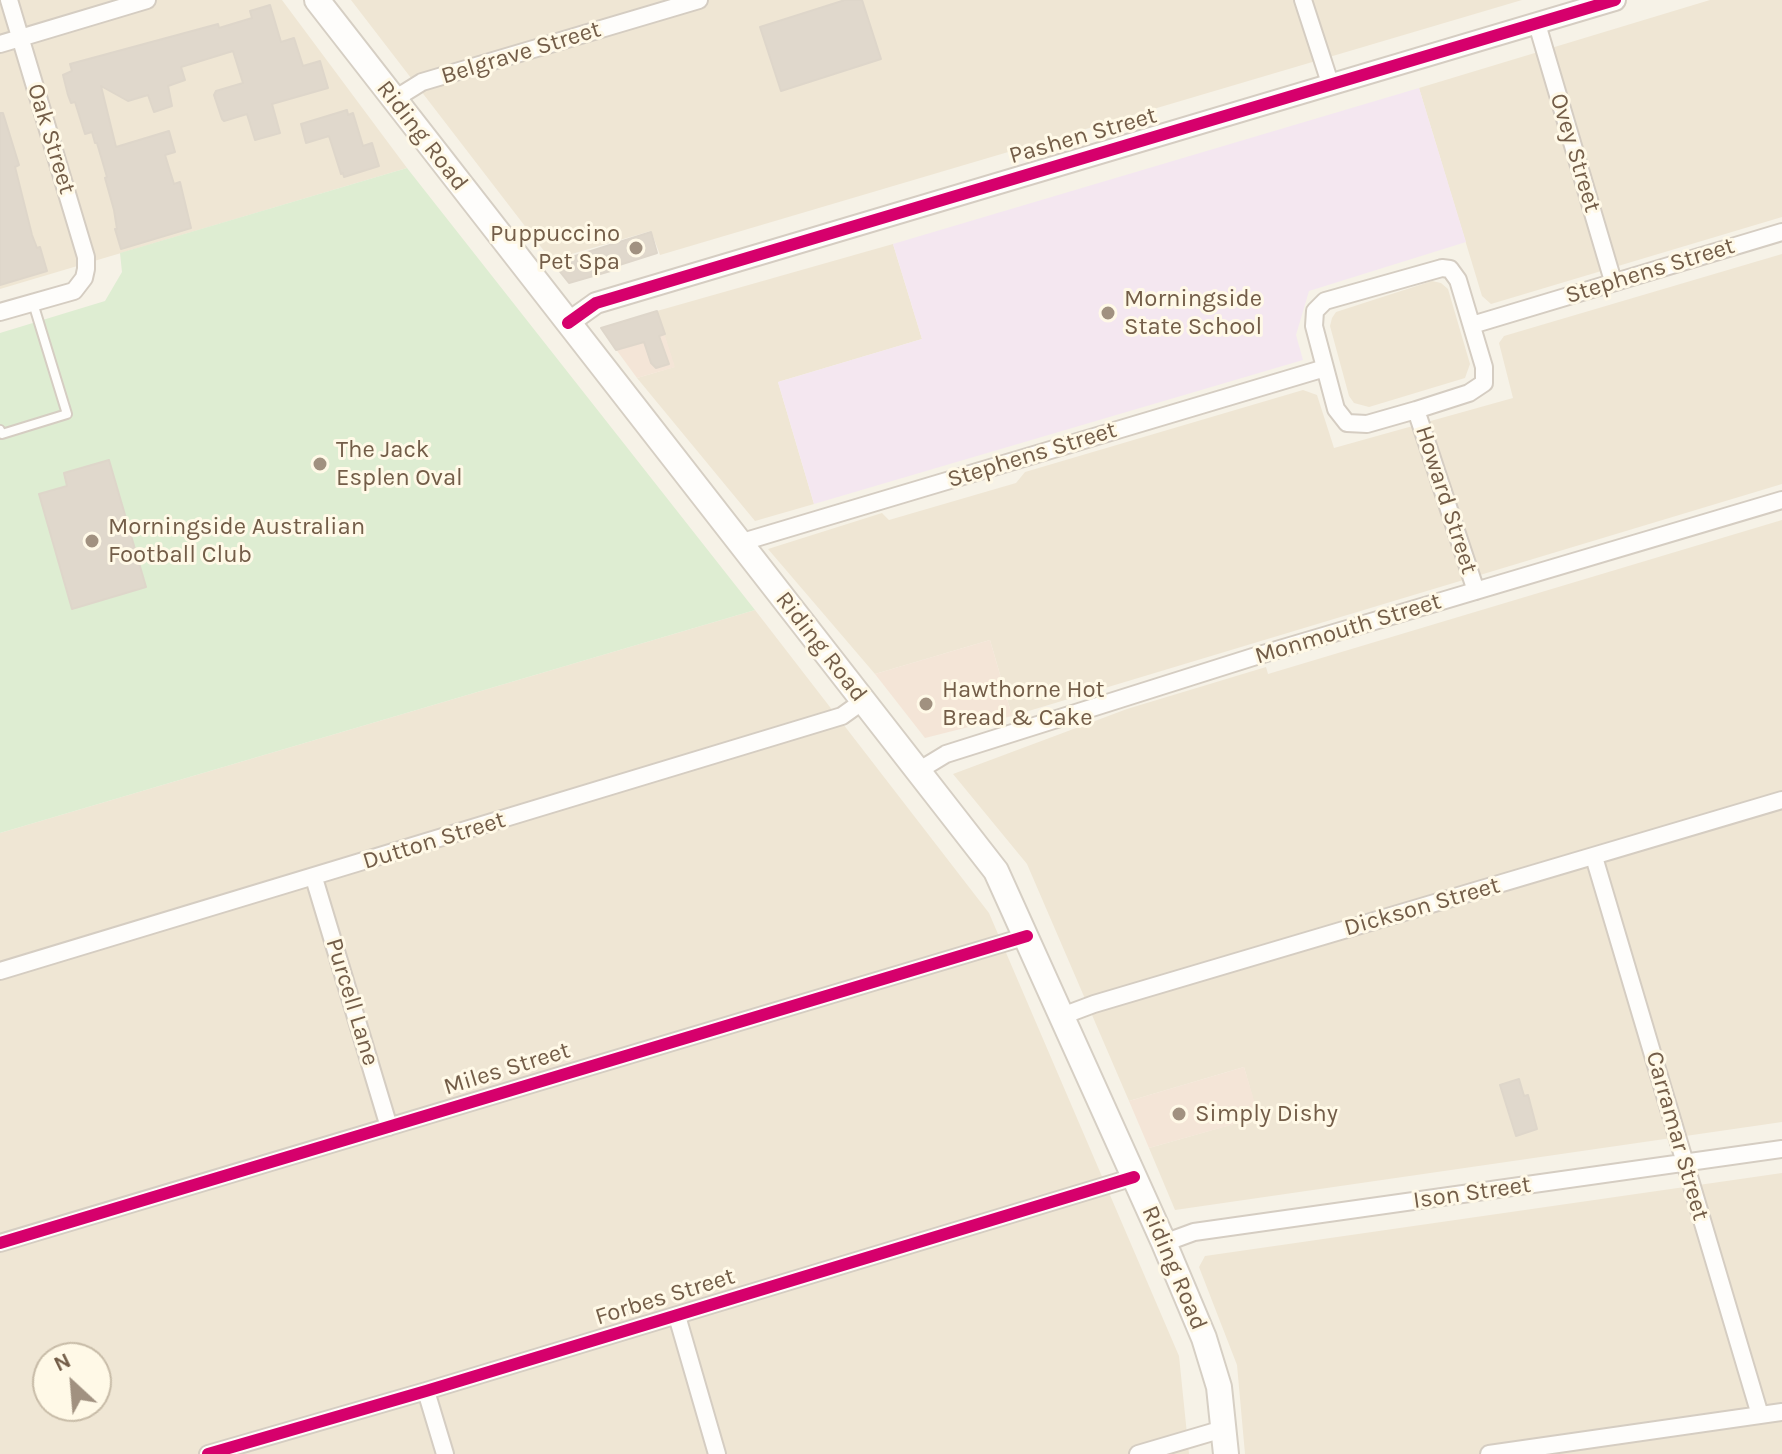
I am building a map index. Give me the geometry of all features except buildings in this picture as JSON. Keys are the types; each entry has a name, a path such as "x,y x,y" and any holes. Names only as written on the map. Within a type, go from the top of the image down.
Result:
{"main road":[{"name":"Riding Road","path":"317,0 996,871 1204,1338 1219,1387 1214,1439 1226,1454"}],"street":[{"name":"Oak Street","path":"9,0 86,257 84,278 74,291 32,303"},
{"path":"0,44 147,0"},
{"name":"Belgrave Street","path":"393,100 422,82 699,0"},
{"path":"1303,0 1331,86"},
{"name":"Pashen Street","path":"568,323 596,303 1615,0"},
{"name":"Ovey Street","path":"1537,24 1613,281"},
{"name":"Stephens Street","path":"1472,325 1782,232"},
{"path":"1434,269 1450,269 1455,273 1484,367 1484,383 1469,393 1416,410 1367,424 1347,423 1336,409 1325,368 1314,326 1315,311 1319,305 1434,269"},
{"path":"0,312 32,303"},
{"name":"Stephens Street","path":"739,543 1325,368"},
{"name":"Howard Street","path":"1416,410 1476,591"},
{"name":"Monmouth Street","path":"918,771 946,754 1782,500"},
{"name":"Dutton Street","path":"0,971 842,716 863,701"},
{"name":"Dickson Street","path":"1062,1016 1782,800"},
{"name":"Carramar Street","path":"1594,857 1760,1415"},
{"name":"Purcell Lane","path":"314,878 389,1127"},
{"name":"Miles Street","path":"0,1243 1027,936"},
{"name":"Ison Street","path":"1164,1243 1194,1232 1782,1149"},
{"name":"Forbes Street","path":"208,1454 1134,1177"},
{"path":"677,1316 717,1454"},
{"path":"426,1391 445,1454"},
{"path":"1489,1454 1782,1412"},
{"path":"1138,1454 1214,1439"}],"lane":[{"path":"0,430 2,434 67,414 32,303"}],"shaded area":[{"path":"0,0 282,0 407,168 0,289"},
{"path":"351,0 1522,0 660,255 651,231 551,260"},
{"path":"1710,0 1782,0 1782,217 1491,304 1482,296 1419,88"},
{"name":"Morningside State School","path":"1419,88 1466,242 1309,291 1296,335 1303,360 814,504 778,382 922,339 893,244"},
{"path":"893,244 922,339 778,382 814,504 755,521 637,378 674,367 657,311"},
{"path":"1782,254 1782,484 1012,716 990,640 875,674 768,549 882,513 889,520 1016,483 1025,472 1303,390 1317,395 1334,448 1513,398 1499,343 1504,336"},
{"path":"1432,281 1448,289 1470,364 1465,378 1369,407 1354,403 1349,396 1330,326 1332,318 1336,312"},
{"path":"657,311 675,367 637,378 604,333 606,327"},
{"path":"1782,520 1782,1122 1175,1210 1149,1148 1258,1117 1244,1067 1129,1101 1027,864 953,774 1127,709 1266,667 1268,674"},
{"path":"755,610 989,913 1179,1356 1189,1454 0,1454 0,833"},
{"path":"990,640 1012,716 925,738 875,674"},
{"path":"1244,1067 1259,1117 1149,1148 1129,1101"},
{"path":"1782,1173 1782,1454 1245,1454 1237,1365 1199,1267 1205,1256"}],"green space":[{"path":"407,168 755,610 0,833 0,333 105,301 122,272 120,253"}],"cycle path":[{"path":"568,323 596,303 1615,0"},
{"path":"0,1243 1027,936"},
{"path":"208,1454 1134,1177"}],"place":[{"name":"Puppuccino Pet Spa","path":"636,248"},
{"name":"Morningside State School","path":"1108,313"},
{"name":"The Jack Esplen Oval","path":"320,464"},
{"name":"Morningside Australian Football Club","path":"92,541"},
{"name":"Hawthorne Hot Bread & Cake","path":"926,704"},
{"name":"Simply Dishy","path":"1179,1114"}]}
